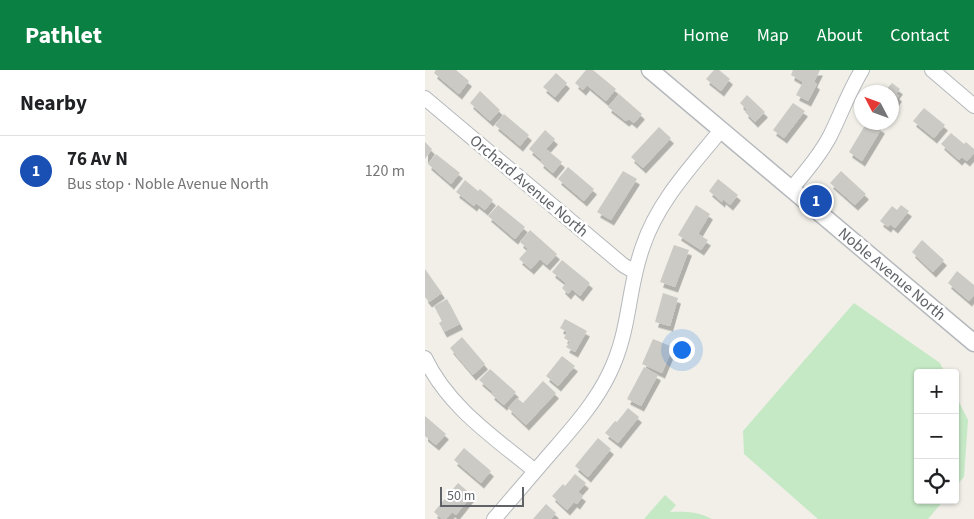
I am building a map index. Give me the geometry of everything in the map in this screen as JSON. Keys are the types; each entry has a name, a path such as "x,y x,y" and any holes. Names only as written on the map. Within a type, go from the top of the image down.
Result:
{"street":[{"name":"Noble Avenue North","path":"650,70 974,343"},
{"path":"791,189 818,156 829,137 849,92 862,70"},
{"path":"932,70 974,106"},
{"name":"Orchard Avenue North","path":"425,98 623,265 635,272"},
{"path":"494,519 579,420 598,393 618,355 625,333 635,272 647,233 667,198 721,130"},
{"path":"425,358 435,376 460,408 535,471"}],"green space":[{"path":"854,303 940,363 943,369 914,369 914,504 941,504 928,519 818,519 744,454 743,431"},
{"path":"959,402 968,420 964,477 959,483"},
{"path":"665,495 676,505 670,512 692,512 712,519 644,519"}],"building":[{"path":"436,70 456,70 469,81 459,94 434,73"},
{"path":"586,70 593,70 616,89 606,101 587,85 583,90 575,83"},
{"path":"714,70 719,70 730,79 721,91 706,79"},
{"path":"793,70 820,70 814,82 817,84 808,101 796,95 803,82 791,75"},
{"path":"556,73 567,83 555,97 543,87"},
{"path":"480,91 500,110 490,121 470,103"},
{"path":"619,94 642,114 634,123 629,119 626,121 608,107"},
{"path":"747,95 765,112 755,122 745,112 747,110 740,103"},
{"path":"793,103 805,111 784,138 773,130"},
{"path":"924,108 945,125 934,138 913,121"},
{"path":"504,114 529,135 520,146 495,125"},
{"path":"659,127 671,138 643,168 631,157"},
{"path":"545,130 555,139 546,149 562,162 553,173 529,149"},
{"path":"862,130 881,130 862,161 849,152"},
{"path":"951,133 964,144 966,142 974,149 974,153 967,161 962,157 959,160 941,144"},
{"path":"425,142 432,149 425,159"},
{"path":"436,154 460,173 451,184 428,164"},
{"path":"568,167 594,189 584,201 558,179"},
{"path":"623,171 637,179 611,220 597,212"},
{"path":"841,171 866,194 855,205 830,183"},
{"path":"718,179 738,195 730,205 723,199 722,202 709,191"},
{"path":"465,180 493,200 485,210 476,203 474,206 456,192"},
{"path":"498,205 525,227 515,239 488,216"},
{"path":"696,205 710,214 698,234 708,240 701,250 678,235"},
{"path":"901,205 909,211 895,228 890,224 888,227 880,221 892,206 897,210"},
{"path":"530,230 557,254 547,265 540,259 531,269 519,259 528,249 520,242"},
{"path":"922,240 944,260 933,272 912,252"},
{"path":"674,245 689,250 675,287 660,282"},
{"path":"562,260 590,283 580,296 572,289 568,294 562,288 566,283 552,272"},
{"path":"425,269 442,293 429,302 425,297"},
{"path":"957,271 974,285 974,295 969,301 948,283"},
{"path":"663,293 678,298 670,326 655,322"},
{"path":"447,299 460,324 444,332 439,323 442,321 434,306"},
{"path":"565,319 587,331 575,352 566,347 570,342 564,338 567,332 560,328"},
{"path":"462,337 485,364 473,375 450,348"},
{"path":"653,339 673,347 662,373 642,364"},
{"path":"562,356 575,366 558,386 546,376"},
{"path":"644,367 658,375 641,406 627,399"},
{"path":"490,369 516,392 504,405 479,380"},
{"path":"543,381 556,393 526,425 508,408 517,398 523,403"},
{"path":"628,408 639,417 618,443 605,433"},
{"path":"425,416 446,434 436,445 425,436"},
{"path":"598,438 611,449 588,477 575,466"},
{"path":"464,448 491,471 481,483 454,460"},
{"path":"575,474 586,483 578,492 583,496 577,504 574,502 567,510 552,496 563,484 565,486"},
{"path":"458,483 472,495 456,515 452,512 446,519 442,519 434,512"},
{"path":"546,504 556,513 551,519 533,519"}],"place":[{"name":"76 Av N","path":"816,201"}]}
